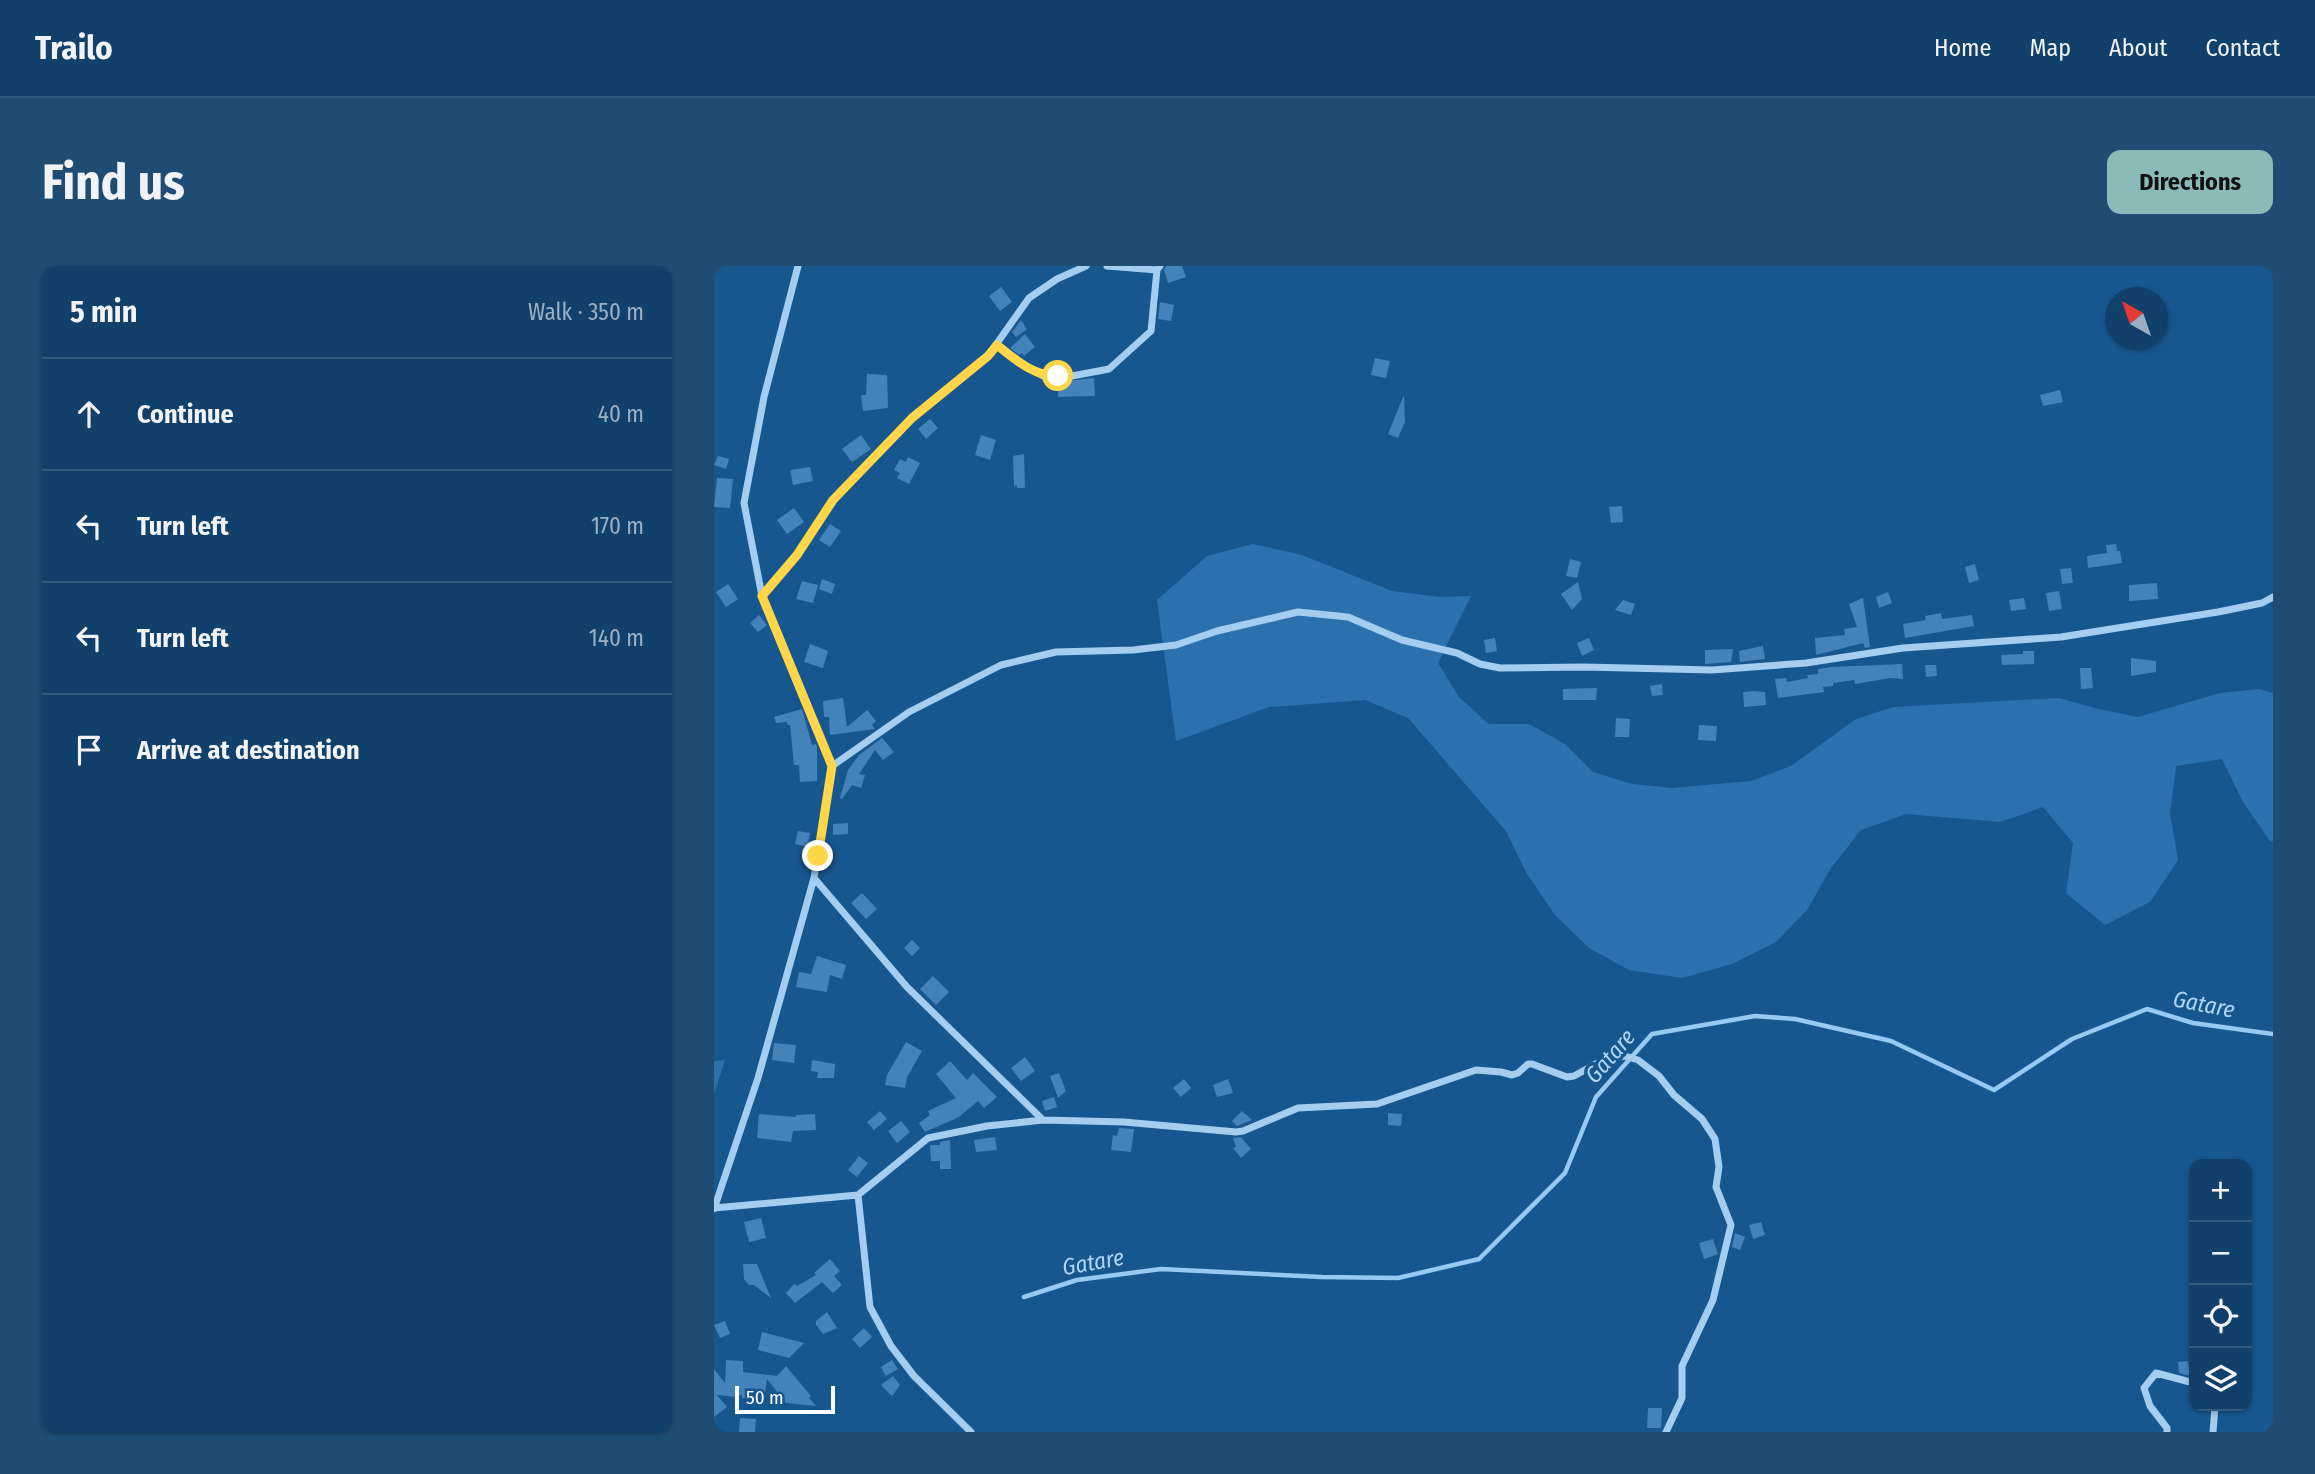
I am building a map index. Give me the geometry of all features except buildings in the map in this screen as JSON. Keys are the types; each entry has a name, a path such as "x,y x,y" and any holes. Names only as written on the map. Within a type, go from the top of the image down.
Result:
{"street":[{"path":"798,266 764,397 744,503 762,596 832,766 814,878 758,1078 714,1209 858,1195 928,1138 987,1126 1043,1120 1124,1122 1243,1131 1298,1108 1377,1104 1476,1070 1512,1075 1532,1064 1567,1077 1601,1061 1625,1056 1638,1060 1659,1076 1674,1095 1702,1119 1716,1139 1719,1167 1716,1187 1731,1225 1713,1300 1682,1366 1682,1398 1666,1432"},
{"path":"762,596 797,555 833,500 912,418 988,356 1029,298 1057,279 1086,266"},
{"path":"997,345 1019,363 1043,376 1072,376 1109,369 1152,331 1158,268 1107,266"},
{"path":"832,766 909,712 1002,665 1055,652 1133,650 1176,645 1217,631 1298,612 1348,617 1402,640 1457,653 1480,664 1500,667 1712,670 1807,663 1903,648 2061,637 2218,612 2262,603 2273,597"},
{"path":"814,878 907,987 1043,1120"},
{"path":"858,1195 870,1307 891,1346 914,1376 971,1432"},
{"path":"2167,1432 2167,1428 2150,1406 2144,1388 2156,1373 2189,1382"},
{"path":"2213,1432 2215,1411"}],"shaded area":[{"path":"1253,544 1302,555 1392,591 1440,597 1471,596 1438,663 1459,697 1489,724 1529,724 1565,744 1593,772 1632,784 1672,788 1751,781 1791,766 1856,719 1893,707 2059,698 2138,717 2220,693 2259,689 2273,693 2273,841 2270,841 2243,802 2222,759 2176,766 2170,814 2178,860 2150,902 2105,925 2066,893 2073,843 2043,807 2000,822 1906,814 1861,830 1831,868 1807,910 1776,942 1732,964 1682,978 1629,970 1589,948 1555,915 1527,874 1506,831 1408,718 1365,700 1269,707 1176,741 1157,600 1207,556"},
{"path":"725,1060 714,1094 714,1061"}],"waterway":[{"name":"Gatare","path":"1024,1297 1077,1280 1161,1269 1398,1278 1479,1259 1565,1173 1596,1097 1652,1034 1755,1016 1795,1019 1891,1041 1994,1090 2072,1039 2147,1009 2193,1023 2273,1034"}],"route":[{"path":"818,856 832,766 762,596 797,555 833,500 912,418 988,356 997,345 1019,363 1043,376 1058,376"}]}
